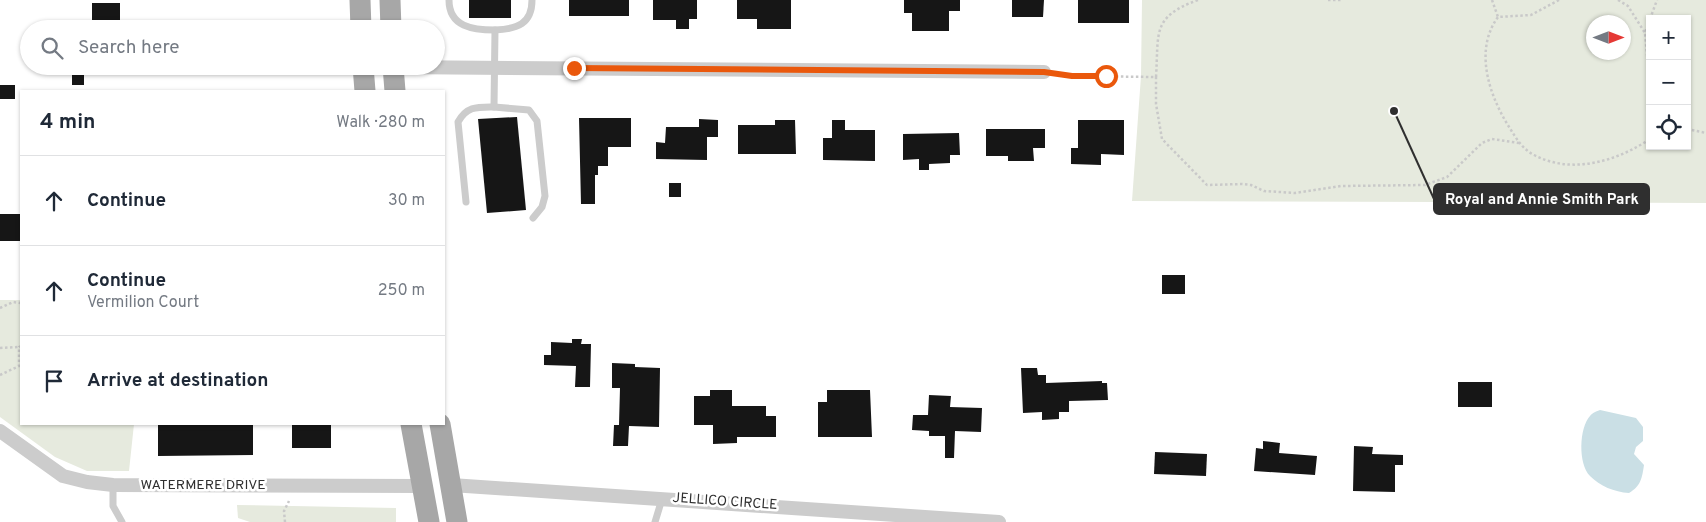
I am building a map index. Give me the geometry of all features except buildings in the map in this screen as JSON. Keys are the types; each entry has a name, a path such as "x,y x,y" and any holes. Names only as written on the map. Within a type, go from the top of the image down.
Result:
{"main road":[{"path":"360,0 361,20"},
{"path":"390,0 391,20"},
{"path":"364,75 365,90"},
{"path":"394,75 395,90"},
{"path":"411,425 429,522"},
{"path":"440,425 457,522"},
{"path":"422,486 451,484"}],"street":[{"path":"445,68 1044,72"},
{"name":"WATERMERE DRIVE","path":"0,430 63,476 87,482 113,485 422,486"},
{"name":"JELLICO CIRCLE","path":"451,484 999,522"}],"lane":[{"path":"449,0 451,14 455,21 482,30 522,26 529,19 532,0"},
{"path":"494,107 495,30"},
{"path":"466,202 458,122 463,113 473,107 529,110 537,122 545,196 542,206 533,218"},
{"path":"113,485 113,506 122,522"},
{"path":"655,522 663,498"}],"path":[{"path":"1198,0 1168,14 1161,24 1156,77 1156,104 1162,139 1207,185 1242,184 1251,185 1264,191 1294,193 1341,186 1425,185 1447,177 1482,143 1492,139 1519,143"},
{"path":"1328,0 1342,0"},
{"path":"1492,0 1498,17"},
{"path":"1498,17 1531,15 1559,0"},
{"path":"1618,0 1628,6 1645,34"},
{"path":"1651,15 1657,0"},
{"path":"1498,17 1490,28 1486,71 1492,97 1519,143 1532,154 1564,164 1584,164 1620,156 1646,141"},
{"path":"1646,31 1647,60"},
{"path":"1044,72 1072,76 1156,77"},
{"path":"1691,130 1706,133"},
{"path":"0,308 13,302 20,303"},
{"path":"0,348 20,346 19,366 0,375"},
{"path":"285,522 284,511 289,501"}],"shaded area":[{"path":"1142,0 1706,0 1706,203 1132,201 1141,76"},
{"path":"0,300 20,300 20,425 134,425 129,471 87,471 55,457 0,417"},
{"path":"1600,410 1636,418 1643,427 1643,441 1636,447 1634,454 1644,465 1640,481 1629,493 1613,490 1598,483 1590,476 1583,463 1581,446 1586,422 1591,415"},
{"path":"237,505 396,508 396,522 250,522 238,518"}],"place":[{"name":"Royal and Annie Smith Park","path":"1394,111"}],"route":[{"path":"574,68 1044,72 1072,76 1106,76"}]}
